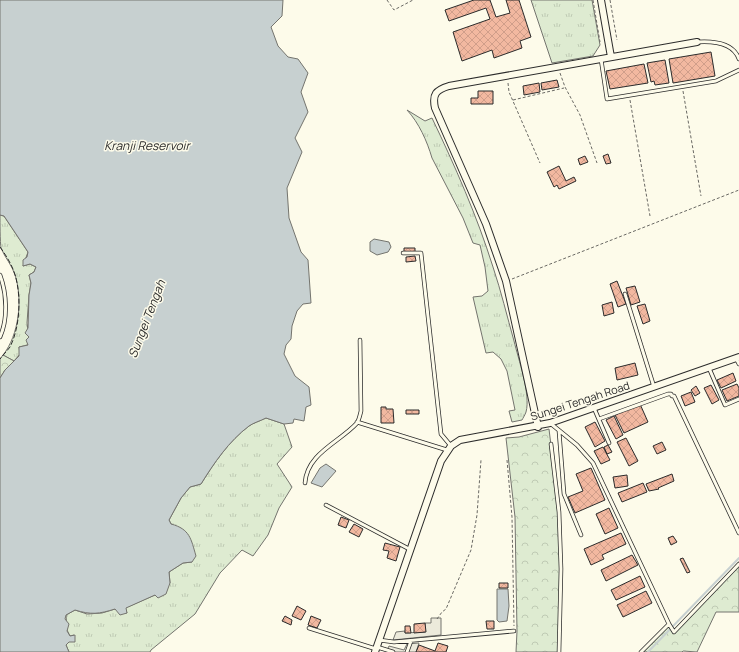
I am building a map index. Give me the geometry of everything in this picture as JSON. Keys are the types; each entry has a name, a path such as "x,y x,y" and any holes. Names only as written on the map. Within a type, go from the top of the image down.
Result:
{"street":[{"path":"601,0 612,57"},
{"path":"538,426 506,281 486,224 435,108 433,102 435,93 439,89 448,86 507,77 697,42"},
{"name":"Sungei Tengah Road","path":"449,448 460,440 471,437 550,423 709,368 738,360"},
{"path":"377,647 442,461 449,448"}],"lane":[{"path":"697,42 719,42 730,48 738,55 739,59"},
{"path":"601,59 607,99 716,81 739,70"},
{"path":"403,253 421,253 441,434 449,448"},
{"path":"0,275 3,283 5,316 3,331 0,337"},
{"path":"625,294 654,387"},
{"path":"305,483 305,476 317,456 357,422 362,411 360,340"},
{"path":"709,368 725,405 739,399"},
{"path":"598,418 668,394 674,396 739,533"},
{"path":"594,408 609,443"},
{"path":"357,422 449,448"},
{"path":"550,423 581,448 594,463 674,632 739,564"},
{"path":"559,431 564,494 581,535"},
{"path":"551,444 559,512 561,604 559,652"},
{"path":"326,505 411,550"},
{"path":"641,652 669,624"},
{"path":"309,628 393,652"},
{"path":"377,647 388,642 514,631"},
{"path":"407,652 411,641"}],"path":[{"path":"387,0 394,10 413,0"},
{"path":"593,0 600,42"},
{"path":"610,0 617,40"},
{"path":"558,67 565,87 580,116 597,163"},
{"path":"507,77 509,92 512,100 540,163"},
{"path":"682,86 701,196"},
{"path":"512,100 565,87"},
{"path":"629,95 650,216"},
{"path":"506,281 739,190"},
{"path":"437,619 446,609 472,550 477,515 481,460"},
{"path":"506,460 512,517 514,631"}],"green space":[{"path":"531,0 592,0 600,45 593,56 552,63"},
{"path":"407,110 425,121 432,118 473,210 499,285 523,376 527,396 527,405 526,412 522,420 512,422 509,411 515,410 507,371 501,359 493,352 486,353 473,297 482,296 488,291 480,245 473,243 463,218 432,158 422,132"},
{"path":"0,215 4,216 28,252 23,266 30,264 36,267 34,272 29,275 31,283 27,323 29,337 28,345 19,347 20,354 14,361 3,355 13,337 16,327 19,295 14,271 1,248"},
{"path":"3,355 14,361 5,370 0,378 0,359"},
{"path":"266,418 284,424 292,447 277,464 292,487 279,508 268,535 253,556 242,550 220,573 195,614 150,652 69,652 66,645 74,635 70,636 67,630 66,615 75,610 87,614 102,613 115,609 127,613 125,608 155,595 170,583 169,572 183,563 192,562 169,520 181,498 190,487 201,484 228,445 251,425"},
{"path":"549,429 559,512 561,569 559,652 516,652 515,517 506,438 519,437"},
{"path":"739,564 739,612 716,612 697,652 641,652 669,624 674,631"}],"shaded area":[{"path":"431,618 441,618 441,635 393,640 396,632 425,632 425,623 431,623"},
{"path":"419,643 416,652 386,652 389,646 404,650 407,644"}],"water":[{"name":"Kranji Reservoir","path":"0,0 283,0 282,16 271,27 278,46 288,57 298,59 308,73 301,92 308,112 295,138 302,152 287,188 289,218 301,252 308,260 311,303 303,304 297,311 292,326 291,339 286,345 284,354 295,376 309,387 311,405 306,407 304,421 294,419 293,423 284,424 266,418 251,425 228,445 201,484 190,487 181,498 169,520 171,524 182,529 189,536 196,556 192,562 183,563 169,572 170,583 166,594 158,598 155,595 126,608 127,613 120,615 115,609 95,613 86,613 75,610 66,615 65,619 69,624 67,631 70,636 75,635 75,642 69,642 66,645 69,652 0,652 0,378 5,370 19,356 19,347 28,345 26,340 29,337 25,333 28,328 31,283 29,275 34,272 36,267 30,264 23,266 23,260 27,257 28,252 4,216 0,215"},
{"path":"374,239 389,242 391,247 388,252 377,255 370,251 370,242"},
{"path":"326,464 336,471 322,487 311,483 320,468"},
{"path":"497,589 508,589 509,606 507,621 499,622 497,620"}],"building":[{"path":"474,0 490,0 496,17 510,13 506,0 519,0 531,37 520,41 522,48 494,58 492,50 462,61 453,32 490,19 486,8 449,21 445,10"},
{"path":"711,52 715,76 673,83 669,59"},
{"path":"665,60 669,83 655,85 654,81 651,82 647,63"},
{"path":"644,64 648,83 610,89 606,71"},
{"path":"557,80 559,87 542,90 541,83"},
{"path":"539,83 540,92 524,95 523,86"},
{"path":"478,91 493,91 493,104 471,104 471,98 478,98"},
{"path":"608,154 611,163 606,164 603,156"},
{"path":"585,156 588,162 580,165 578,159"},
{"path":"559,166 566,181 574,177 576,181 559,189 557,185 554,187 547,172"},
{"path":"404,248 415,248 415,252 404,252"},
{"path":"415,256 416,261 406,262 406,257"},
{"path":"617,281 626,304 618,307 610,284"},
{"path":"635,286 640,302 631,305 626,288"},
{"path":"612,302 614,313 604,316 602,305"},
{"path":"645,304 650,321 643,324 637,306"},
{"path":"635,363 638,375 617,380 615,368"},
{"path":"733,373 736,381 721,388 717,380"},
{"path":"737,384 739,388 739,396 727,401 722,390"},
{"path":"711,385 719,400 712,404 704,388"},
{"path":"696,386 700,393 695,396 691,390"},
{"path":"691,392 695,402 685,406 681,396"},
{"path":"640,404 648,422 624,433 615,415"},
{"path":"381,407 393,409 394,423 381,423"},
{"path":"406,410 419,410 419,414 406,414"},
{"path":"614,416 623,435 616,439 606,420"},
{"path":"595,422 605,441 595,447 585,427"},
{"path":"626,438 638,461 629,466 617,442"},
{"path":"662,442 666,450 657,454 653,446"},
{"path":"608,445 612,452 607,454 604,447"},
{"path":"603,447 610,460 601,464 594,451"},
{"path":"591,468 605,500 575,513 568,497 583,491 576,474"},
{"path":"672,474 674,481 658,488 659,489 649,491 646,484"},
{"path":"627,475 628,486 615,488 613,477"},
{"path":"643,483 647,492 622,502 618,493"},
{"path":"609,508 618,528 605,534 596,514"},
{"path":"341,517 349,520 346,528 338,525"},
{"path":"354,524 363,529 359,537 349,532"},
{"path":"621,533 626,544 602,555 604,559 591,565 584,549"},
{"path":"673,536 677,542 671,545 668,538"},
{"path":"385,543 400,547 396,561 387,558 389,551 383,550"},
{"path":"632,555 638,565 606,581 601,570"},
{"path":"683,558 690,572 687,573 680,559"},
{"path":"640,576 645,587 616,600 611,590"},
{"path":"499,583 508,583 508,588 499,588"},
{"path":"646,591 652,603 623,617 617,605"},
{"path":"297,606 306,611 301,620 292,616"},
{"path":"285,616 292,620 291,625 282,621"},
{"path":"311,616 321,620 317,628 308,625"},
{"path":"486,621 494,621 494,629 487,629"},
{"path":"425,623 426,632 414,633 414,624"},
{"path":"405,626 410,626 411,633 405,633"},
{"path":"438,643 448,646 446,652 416,652 419,645 435,651"}],"waterway":[{"path":"648,652 739,558"}],"fence":[{"path":"0,247 15,273 19,307 13,340 10,347 0,359"}],"water label":[{"name":"Sungei Tengah","path":"147,319"}]}
